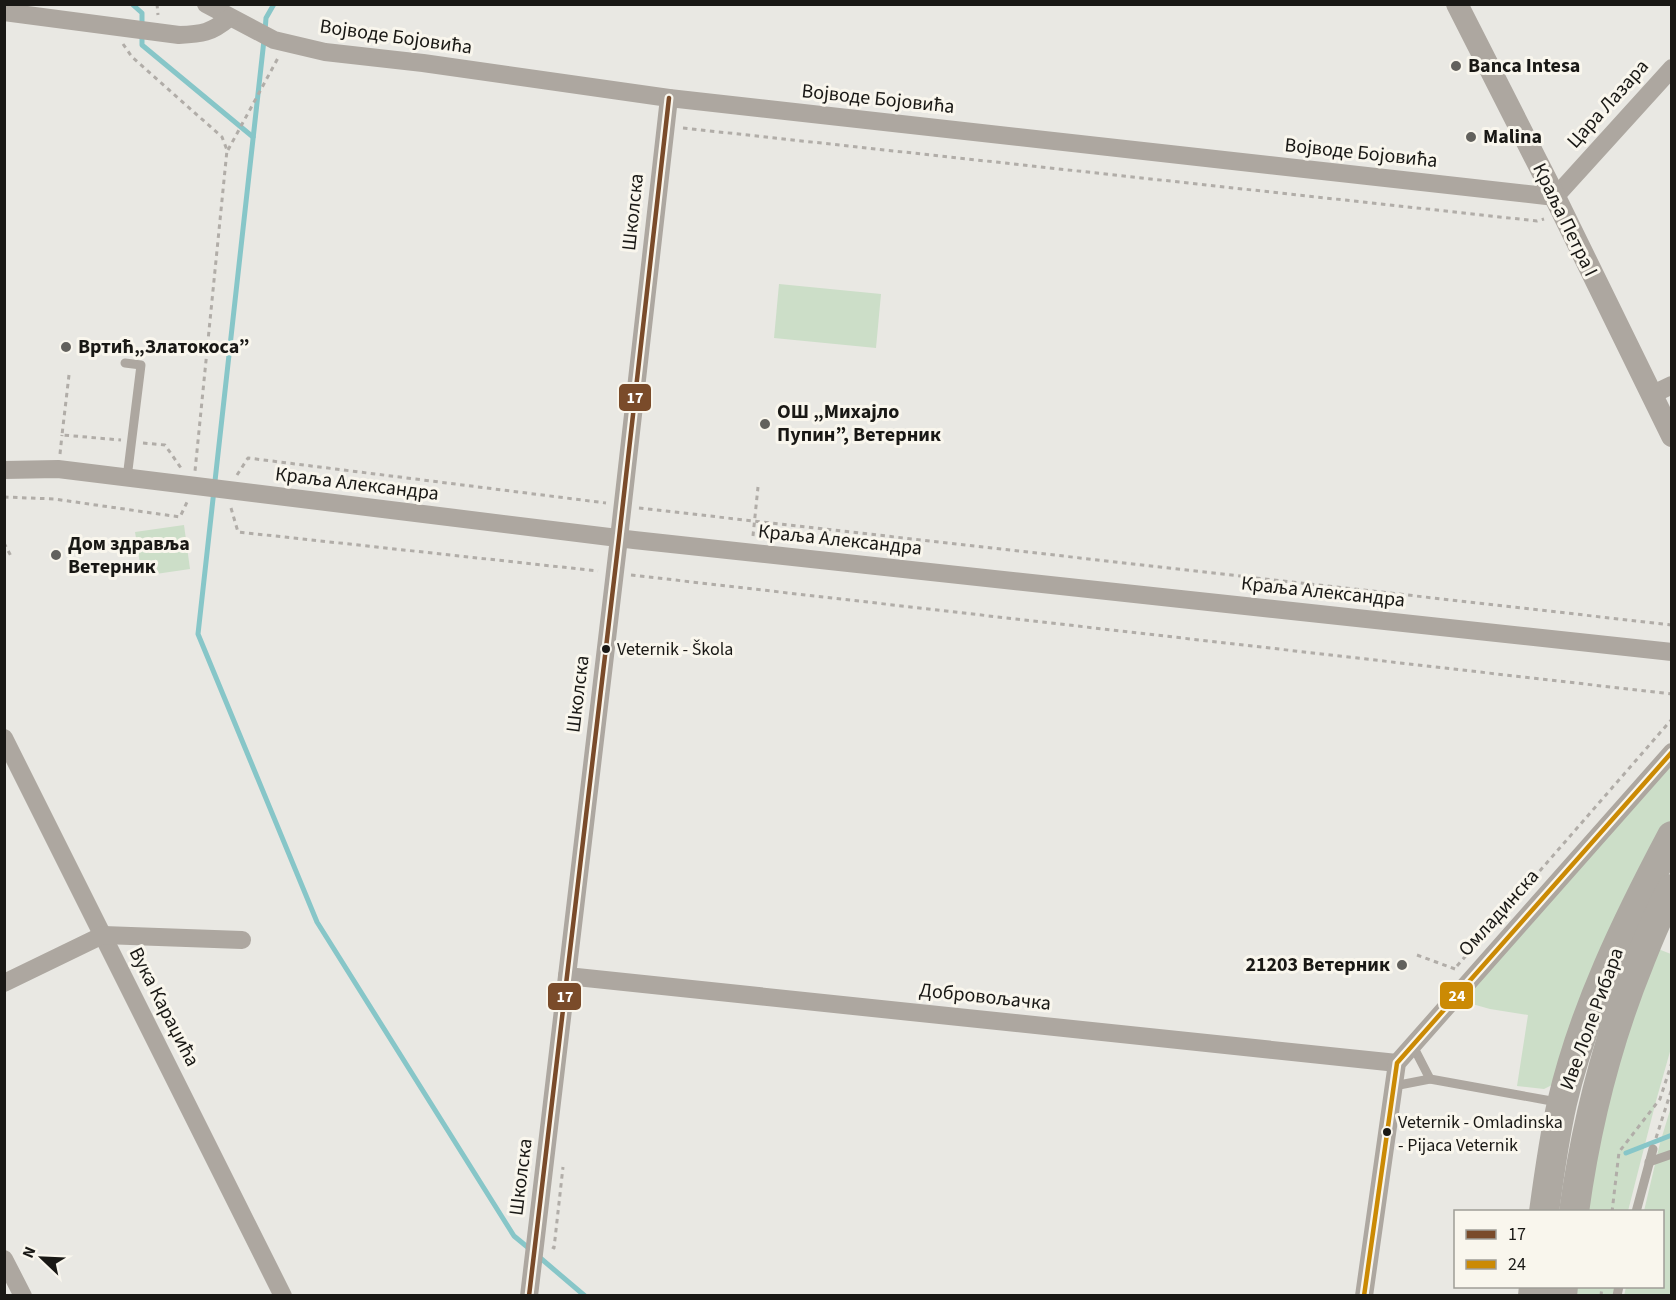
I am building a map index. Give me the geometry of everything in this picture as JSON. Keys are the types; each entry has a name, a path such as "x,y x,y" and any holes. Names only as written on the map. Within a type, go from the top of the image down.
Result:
{"main road":[{"name":"Иве Лоле Рибара","path":"1544,1210 1562,1103 1582,1035 1615,951 1671,836"},
{"name":"Иве Лоле Рибара","path":"1574,1210 1595,1092 1610,1041 1620,1009 1671,889"}],"street":[{"name":"Војводе Бојовића","path":"206,4 229,18 280,42 325,52 423,63 669,98 1558,205"},
{"name":"Краља Петра I","path":"1457,4 1671,436"},
{"path":"4,12 179,35 200,34 215,30 229,18"},
{"name":"Цара Лазара","path":"1558,205 1671,68"},
{"name":"Школска","path":"529,1296 669,98"},
{"path":"1652,395 1671,385"},
{"name":"Краља Александра","path":"4,470 58,469 619,538 1671,652"},
{"name":"Вука Караџића","path":"4,738 284,1296"},
{"name":"Омладинска","path":"1397,1063 1671,752"},
{"path":"4,983 103,935 242,940"},
{"name":"Добровољачка","path":"567,976 1397,1063"},
{"path":"1364,1296 1397,1063"},
{"path":"4,1259 23,1296"}],"lane":[{"path":"125,363 141,365 127,477"},
{"path":"1413,1046 1430,1079"},
{"path":"1395,1086 1430,1079 1562,1103"},
{"path":"1637,1210 1653,1149"},
{"path":"1649,1162 1671,1154"}],"path":[{"path":"122,28 123,45 132,57 222,137 227,150"},
{"path":"4,496 54,499 180,517 194,487 227,150 264,83 280,42"},
{"path":"666,126 1537,221 1558,205"},
{"path":"69,375 63,435 165,445 194,487"},
{"path":"1671,625 623,506 248,458 227,491 238,532 1671,694"},
{"path":"752,553 758,487"},
{"path":"4,543 12,558"},
{"path":"1417,955 1455,969"},
{"path":"1612,1210 1619,1152 1660,1099 1671,1062"},
{"path":"1657,1133 1671,1088"}],"green space":[{"path":"779,284 881,294 876,348 774,338"},
{"path":"184,525 190,569 142,576 135,532"},
{"path":"1671,766 1671,822 1554,1084 1544,1089 1517,1086 1528,1015 1490,1009 1458,1000"},
{"path":"1653,947 1671,954 1671,1048 1628,1210 1582,1210 1599,1109"},
{"path":"1671,1107 1671,1295 1624,1296 1626,1288 1664,1288 1664,1210 1644,1210"},
{"path":"1571,1288 1615,1288 1613,1295 1570,1296"}],"waterway":[{"path":"132,4 142,13 142,45 253,137"},
{"path":"265,31 266,18 274,4"},
{"path":"264,40 198,634 317,922 514,1236 531,1250"},
{"path":"1626,1153 1672,1135"},
{"path":"538,1256 585,1296"}],"transit line":[{"name":"17","path":"529,1296 669,98"},
{"name":"24","path":"1364,1296 1397,1063 1672,752"}],"place":[{"name":"Banca Intesa","path":"1456,66"},
{"name":"Malina","path":"1471,137"},
{"name":"Вртић„Златокоса”","path":"66,347"},
{"name":"ОШ „Михајло Пупин”, Ветерник","path":"765,424"},
{"name":"Дом здравља Ветерник","path":"56,555"},
{"name":"Veternik - Škola","path":"606,649"},
{"name":"21203 Ветерник","path":"1402,965"},
{"name":"Veternik - Omladinska - Pijaca Veternik","path":"1387,1132"}]}
